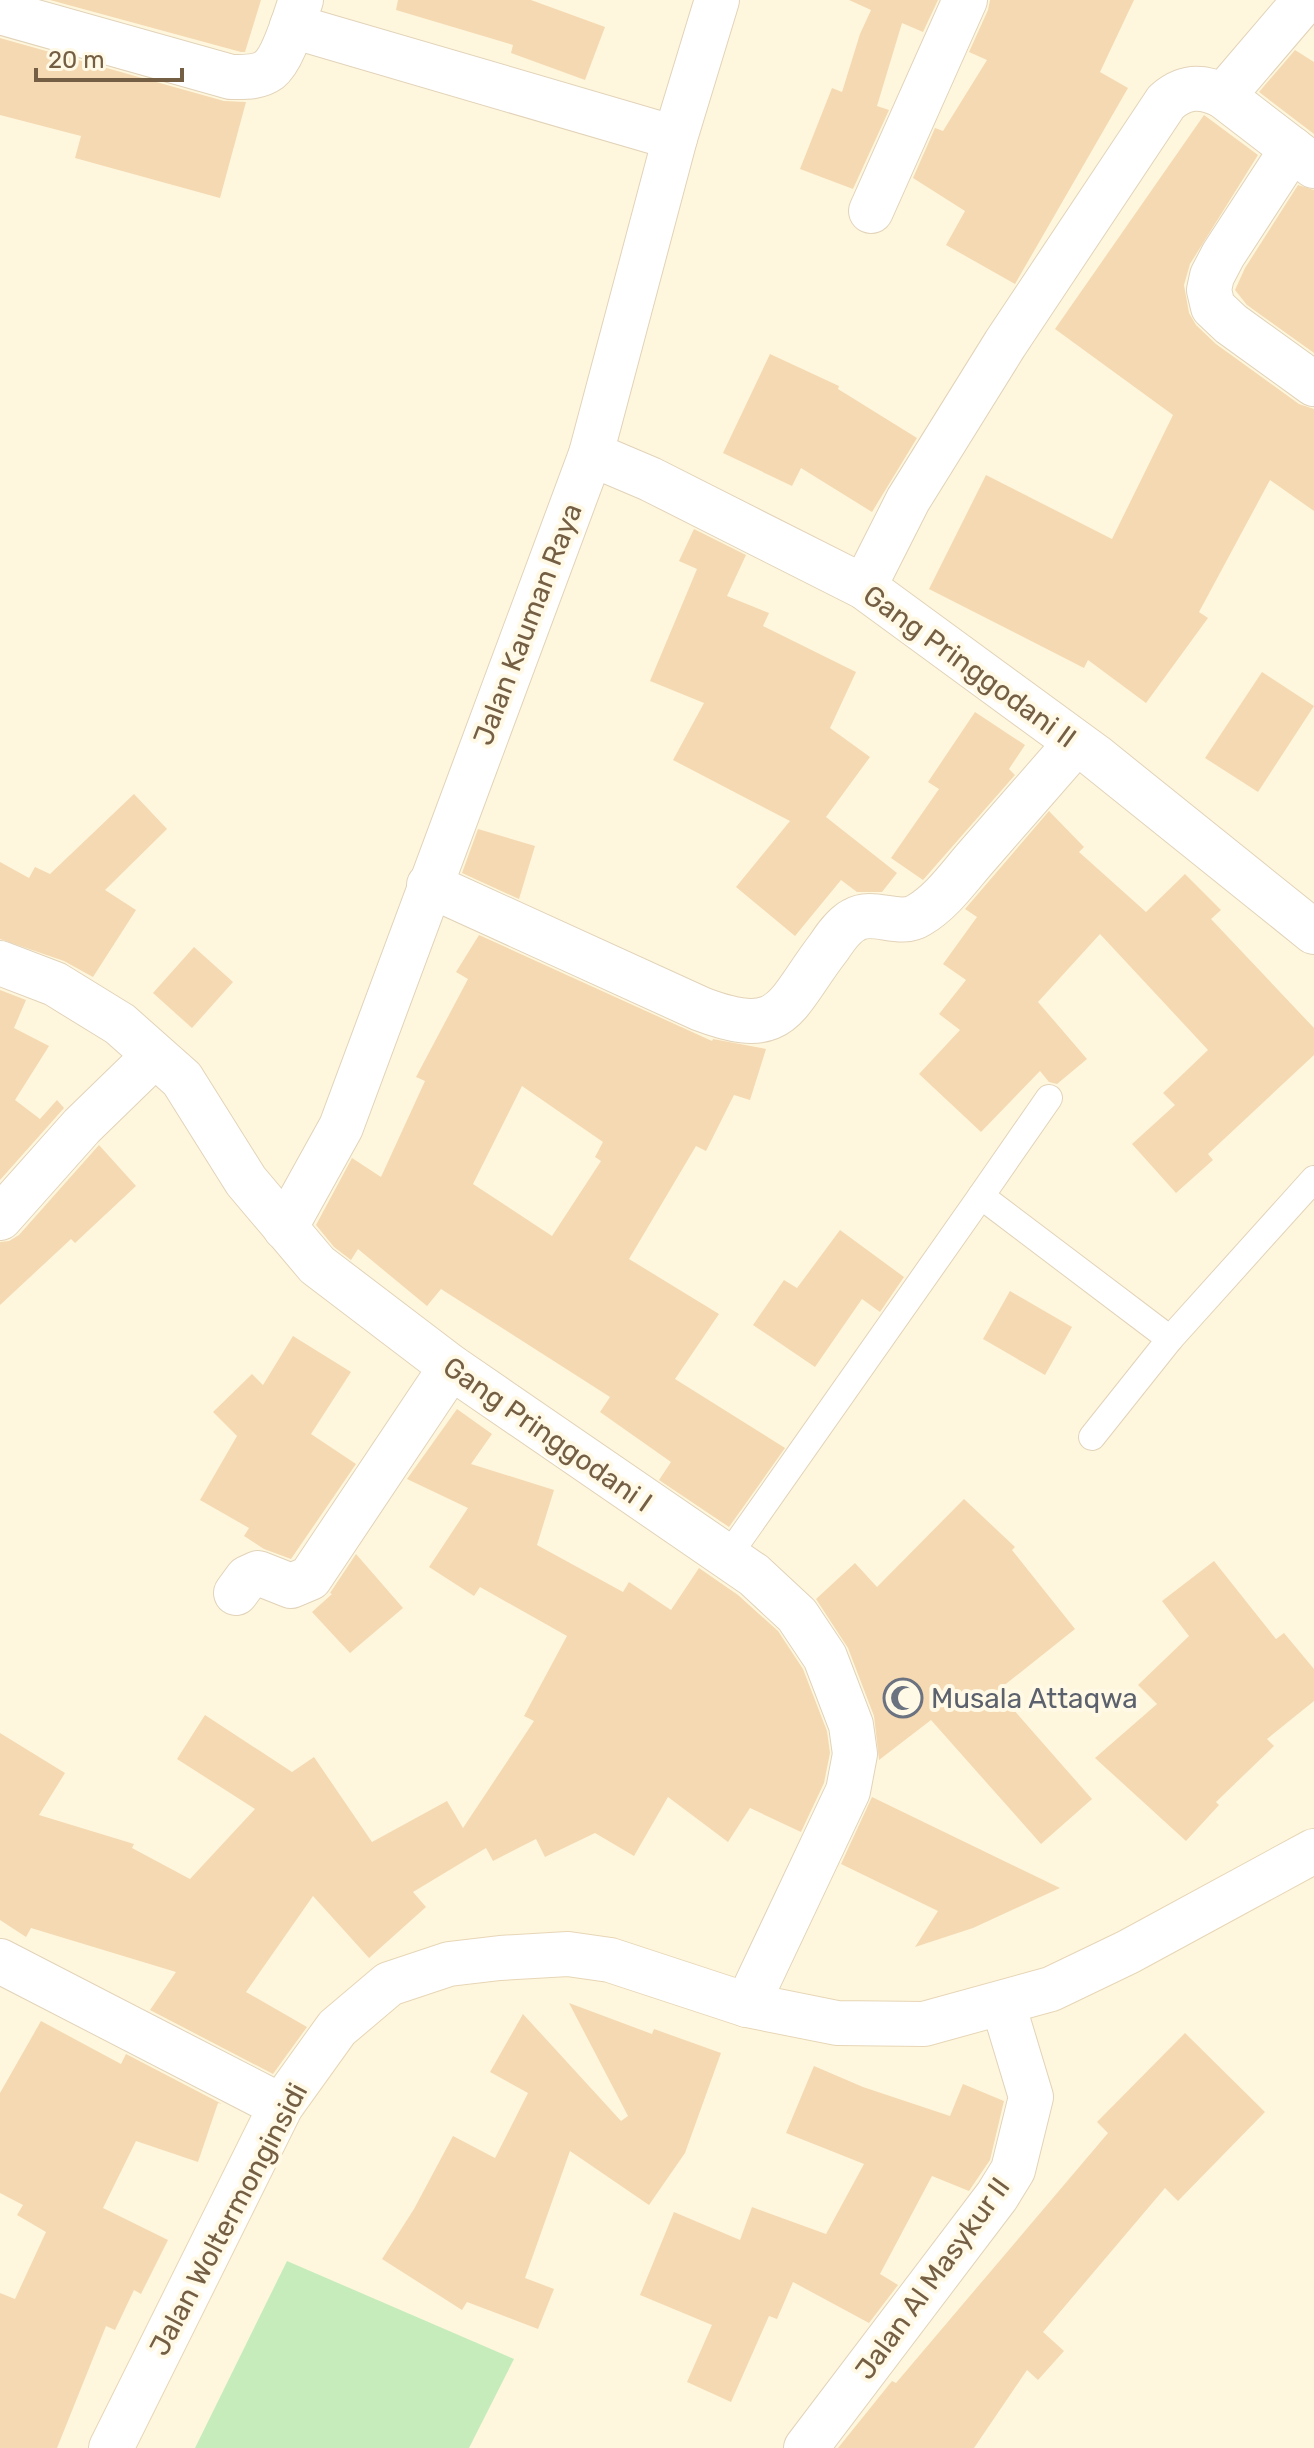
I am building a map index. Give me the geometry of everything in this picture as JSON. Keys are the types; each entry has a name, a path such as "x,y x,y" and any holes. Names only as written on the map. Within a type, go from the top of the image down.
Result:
{"street":[{"name":"Jalan Kauman Raya","path":"285,1228 341,1127 591,454 675,138 717,0"},
{"path":"871,211 965,0"},
{"path":"1223,96 1305,0"},
{"path":"0,12 231,77 253,77 268,71 277,61 296,13 675,138"},
{"path":"864,587 908,500 1005,344 1166,102 1178,91 1209,89 1223,96 1303,157 1223,255 1212,276 1209,290 1213,307 1231,324 1314,384"},
{"name":"Gang Pringgodani II","path":"591,454 650,479 864,587 1076,743 1314,932"},
{"path":"429,885 701,1009 724,1018 757,1022 778,1016 837,936 854,919 873,916 894,921 917,917 948,890 1076,743"},
{"name":"Gang Pringgodani I","path":"0,963 55,984 120,1024 182,1079 246,1181 317,1265 451,1367 728,1556 754,1575 797,1615 825,1657 851,1725 855,1754 848,1791 747,2005"},
{"path":"0,1218 82,1126 154,1056"},
{"path":"236,1593 247,1578 258,1573 291,1586 310,1578 451,1367"},
{"name":"Jalan Woltermonginsidi","path":"111,2448 281,2106 337,2028 389,1984 449,1964 568,1954 610,1960 747,2005 837,2023 924,2024 1051,1989 1128,1952 1314,1851"},
{"path":"0,1961 281,2106"},
{"name":"Jalan Al Masykur II","path":"806,2448 997,2196 1013,2170 1031,2097 1003,2004"}],"lane":[{"path":"728,1556 1049,1098"},
{"path":"1092,1437 1170,1339 1314,1179"},
{"path":"981,1196 1170,1339"}],"green space":[{"path":"287,2261 514,2359 469,2448 195,2448"}],"building":[{"path":"50,0 261,0 245,52 241,52"},
{"path":"398,0 531,0 605,27 585,80 511,53 513,45 396,10"},
{"path":"849,0 938,0 923,32 902,23 877,106 889,110 853,189 800,169 832,88 842,92 871,10"},
{"path":"990,0 1134,0 1100,72 1128,88 1015,284 946,245 965,211 913,178 935,128 943,131 987,60 969,52"},
{"path":"0,38 224,101 246,102 220,198 75,158 81,136 0,115"},
{"path":"1295,50 1314,62 1314,134 1259,92"},
{"path":"1204,115 1258,155 1190,264 1184,285 1189,313 1196,325 1216,344 1299,404 1314,409 1314,511 1270,480 1199,612 1208,618 1146,703 1088,660 1084,668 929,589 986,475 1112,539 1173,415 1055,329"},
{"path":"1298,185 1314,190 1314,353 1247,305 1235,290 1245,268"},
{"path":"770,354 839,386 838,389 917,438 872,512 801,468 792,486 723,453"},
{"path":"694,529 746,555 727,596 769,613 763,626 856,672 830,728 870,757 826,817 897,873 882,892 857,892 841,880 795,936 736,887 790,821 673,760 704,703 650,681 697,569 679,561"},
{"path":"1262,672 1314,706 1258,792 1205,758"},
{"path":"975,712 1025,745 1009,769 1015,775 923,880 891,858 939,789 928,782"},
{"path":"134,794 167,829 105,890 136,910 93,977 64,961 0,939 0,862 29,878 35,867 50,874"},
{"path":"1049,811 1084,847 1079,852 1146,912 1185,874 1221,910 1211,919 1314,1028 1314,1055 1208,1154 1213,1160 1176,1193 1132,1144 1175,1105 1163,1093 1208,1050 1100,934 1038,1002 1087,1059 1057,1084 1049,1082 1040,1071 981,1132 919,1074 960,1030 939,1014 966,980 943,964 977,917 965,909"},
{"path":"478,829 535,846 519,899 462,873"},
{"path":"479,935 712,1041 766,1049 750,1100 734,1095 706,1151 696,1146 629,1259 719,1314 675,1379 785,1448 729,1527 659,1480 671,1462 600,1412 610,1397 441,1289 427,1306 358,1249 351,1260 334,1247 316,1225 352,1158 381,1177 425,1081 416,1077 468,979 456,972","holes":["522,1086 603,1142 595,1157 601,1161 552,1236 473,1184"]},
{"path":"194,947 233,982 192,1028 153,993"},
{"path":"0,990 26,1000 14,1028 49,1046 15,1100 40,1119 57,1100 64,1108 0,1180"},
{"path":"99,1145 136,1186 75,1243 71,1239 0,1305 0,1242 19,1235"},
{"path":"840,1230 904,1277 880,1312 862,1299 815,1367 753,1325 784,1280 797,1288"},
{"path":"1010,1291 1072,1327 1045,1375 983,1339"},
{"path":"293,1336 351,1372 311,1434 356,1464 291,1559 264,1549 244,1536 249,1528 200,1500 237,1436 213,1412 252,1374 263,1385"},
{"path":"457,1409 492,1434 471,1464 554,1490 537,1545 623,1592 629,1582 671,1610 699,1568 738,1595 778,1631 803,1669 827,1731 830,1753 824,1783 801,1832 750,1808 728,1842 668,1797 634,1856 595,1833 545,1857 536,1839 493,1861 486,1848 413,1892 426,1907 369,1958 313,1896 246,1992 307,2027 273,2074 150,2010 176,1972 31,1928 26,1937 0,1920 0,1733 65,1773 39,1815 134,1844 132,1848 190,1879 255,1809 177,1759 205,1715 292,1772 314,1757 372,1842 447,1801 463,1828 534,1721 524,1716 567,1636 480,1587 474,1596 429,1567 468,1508 407,1479"},
{"path":"964,1499 1015,1547 1012,1550 1075,1629 997,1691 1092,1799 1041,1844 931,1720 879,1760 874,1716 848,1648 816,1599 855,1563 877,1587"},
{"path":"356,1554 403,1608 350,1653 312,1612 332,1594"},
{"path":"1214,1561 1276,1639 1284,1633 1314,1669 1314,1701 1267,1739 1274,1746 1216,1802 1219,1805 1186,1841 1095,1758 1157,1704 1138,1685 1189,1636 1162,1601"},
{"path":"872,1797 1060,1888 973,1928 915,1947 938,1911 841,1864"},
{"path":"569,2003 652,2034 654,2029 721,2053 685,2153 649,2205 570,2151 525,2278 554,2289 538,2329 467,2302 462,2310 382,2259 414,2209 453,2136 495,2158 528,2093 490,2072 523,2014 621,2121 628,2116"},
{"path":"41,2021 121,2064 126,2054 222,2104 218,2103 198,2162 136,2141 103,2208 168,2240 141,2294 134,2290 115,2330 106,2326 57,2448 0,2448 0,2293 15,2299 46,2232 17,2215 23,2205 0,2193 0,2093"},
{"path":"1185,2033 1265,2112 1178,2201 1165,2188 1043,2332 1064,2351 1038,2380 1027,2370 974,2448 838,2448 892,2381 896,2383 1108,2133 1097,2122"},
{"path":"814,2066 863,2087 950,2116 963,2084 1004,2101 990,2160 969,2191 932,2176 880,2274 898,2285 869,2323 793,2282 777,2319 769,2316 731,2402 687,2382 712,2325 640,2295 674,2212 740,2240 752,2207 826,2234 864,2164 786,2133"}],"place":[{"name":"Musala Attaqwa","path":"903,1698"}]}
